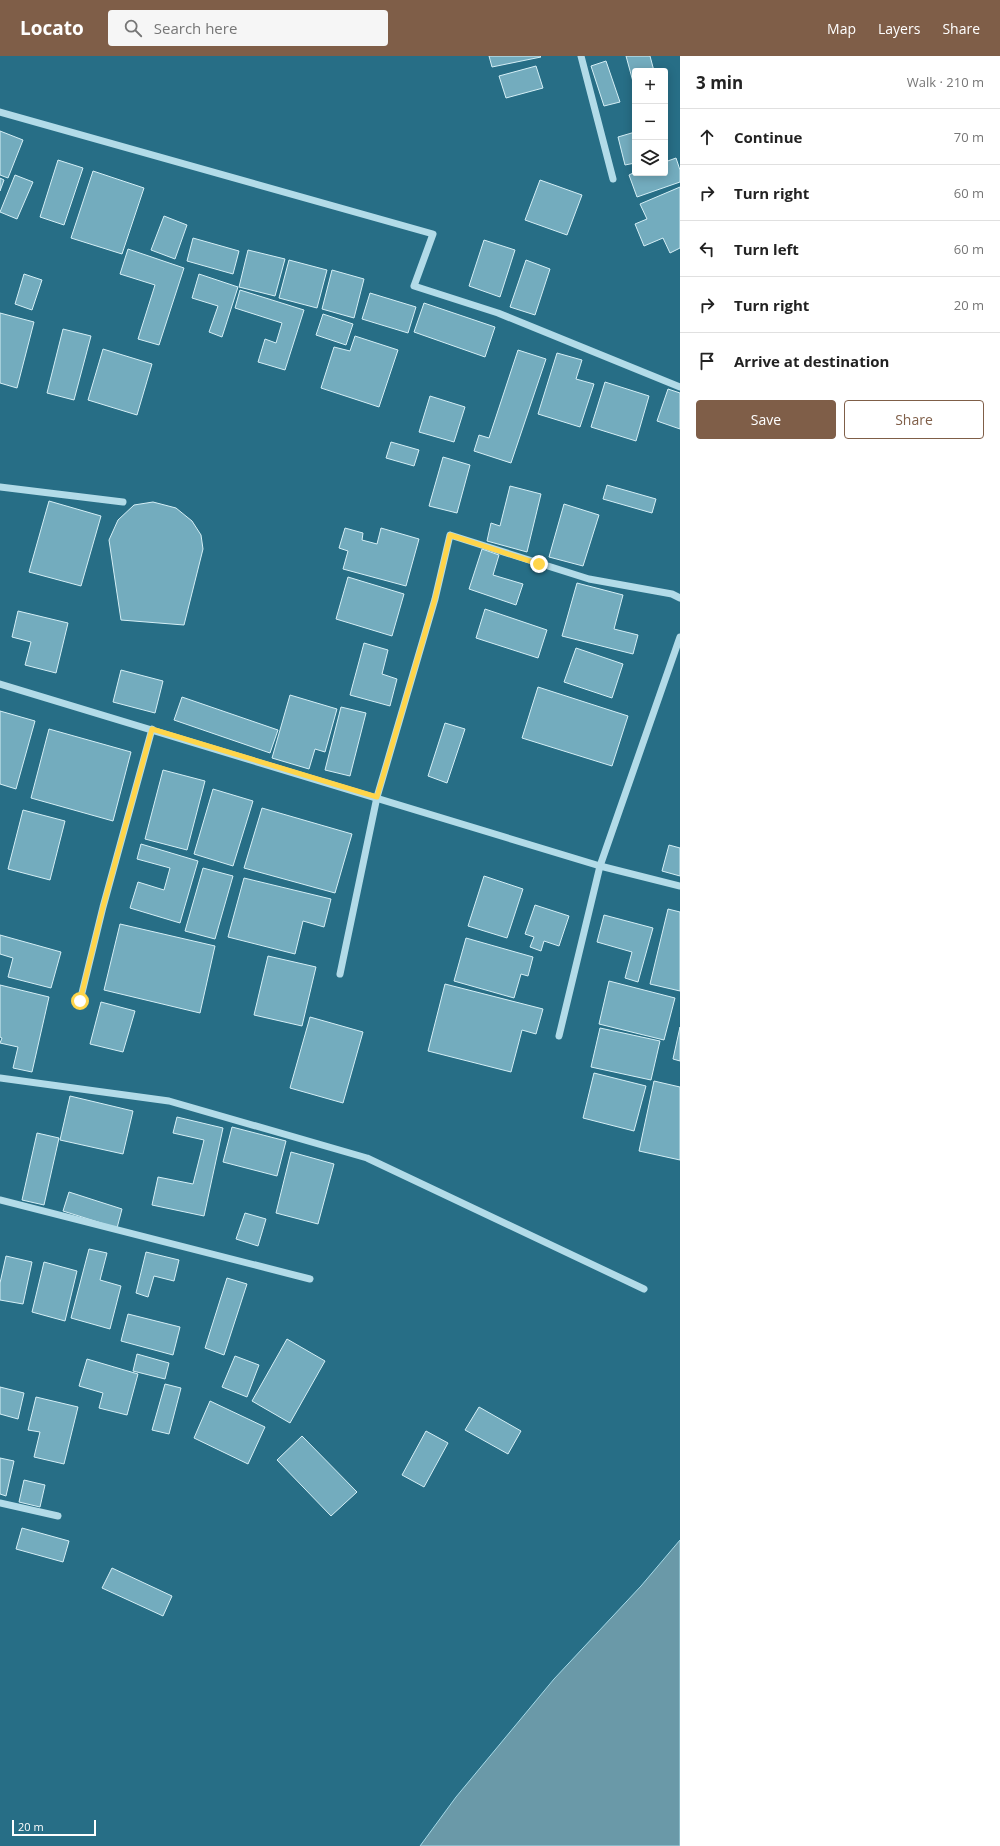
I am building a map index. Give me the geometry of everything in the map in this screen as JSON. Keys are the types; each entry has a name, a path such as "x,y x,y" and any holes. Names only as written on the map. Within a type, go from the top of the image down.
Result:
{"street":[{"path":"581,56 613,179"},
{"path":"0,112 432,234 414,286 498,313 680,387"},
{"path":"0,487 123,502"},
{"path":"340,974 377,797 435,599 450,535 589,579 672,594 680,598"},
{"path":"559,1036 600,866 680,637"},
{"path":"0,684 377,797 600,866 680,886"},
{"path":"80,1001 103,907 152,729"},
{"path":"0,1078 169,1101 367,1158 644,1289"},
{"path":"0,1200 310,1279"},
{"path":"0,1503 58,1516"}],"water":[{"path":"680,1540 680,1846 420,1846 456,1797 554,1679 641,1586"}],"building":[{"path":"489,56 540,56 541,57 492,67"},
{"path":"626,56 650,56 653,68 632,68 632,78"},
{"path":"606,61 620,102 604,106 591,66"},
{"path":"536,66 543,88 506,98 499,76"},
{"path":"0,131 23,140 8,178 0,175"},
{"path":"632,133 632,164 625,165 618,137"},
{"path":"676,158 680,170 680,182 637,197 629,175 632,174 632,176 668,176 668,161"},
{"path":"58,160 83,168 64,225 40,217"},
{"path":"93,171 144,188 122,254 71,238"},
{"path":"15,175 33,182 17,219 0,212"},
{"path":"0,178 4,180 0,191"},
{"path":"540,180 582,195 567,235 525,220"},
{"path":"680,187 680,248 670,253 663,238 644,246 635,224 647,219 640,204"},
{"path":"164,216 187,225 175,259 151,250"},
{"path":"193,238 239,251 233,274 187,261"},
{"path":"484,240 515,250 500,297 469,286"},
{"path":"128,249 184,268 159,345 138,339 155,285 120,274"},
{"path":"248,250 285,259 275,296 239,287"},
{"path":"289,260 327,270 317,308 279,298"},
{"path":"526,260 550,269 535,315 510,307"},
{"path":"332,270 364,279 354,318 322,309"},
{"path":"24,274 42,280 32,310 15,304"},
{"path":"199,274 238,287 222,337 209,332 218,306 192,298"},
{"path":"240,290 304,310 285,370 258,362 265,339 276,343 282,323 235,308"},
{"path":"370,293 416,307 408,333 362,319"},
{"path":"424,303 495,327 485,357 414,332"},
{"path":"0,313 34,322 17,388 0,383"},
{"path":"323,314 353,324 346,345 316,335"},
{"path":"63,329 91,336 74,400 47,393"},
{"path":"355,336 398,350 379,407 321,388 334,347 350,351"},
{"path":"103,349 152,364 137,415 88,400"},
{"path":"518,350 546,359 511,463 474,451 479,435 489,438"},
{"path":"557,353 582,360 576,379 594,384 580,427 538,414"},
{"path":"605,382 649,396 636,441 591,427"},
{"path":"668,389 680,393 680,429 657,421"},
{"path":"430,396 465,407 454,442 419,432"},
{"path":"391,442 419,450 414,466 386,458"},
{"path":"443,457 470,465 457,513 429,506"},
{"path":"607,485 656,499 652,513 603,499"},
{"path":"510,486 541,494 527,552 487,541 491,523 500,526"},
{"path":"49,501 101,516 81,586 29,572"},
{"path":"153,502 176,508 192,521 201,535 203,549 184,625 121,620 109,540 118,520 134,505"},
{"path":"564,504 599,515 583,566 549,557"},
{"path":"345,528 363,533 362,540 377,544 381,528 419,539 406,586 343,569 348,551 339,548"},
{"path":"482,549 499,555 493,575 523,584 516,605 469,589"},
{"path":"348,577 404,594 392,636 336,619"},
{"path":"577,583 623,595 614,629 638,635 633,654 562,636"},
{"path":"485,609 547,630 538,658 476,638"},
{"path":"18,611 68,623 56,673 25,665 31,642 12,637"},
{"path":"364,643 388,650 382,674 397,679 390,706 350,695"},
{"path":"576,648 623,664 612,698 564,682"},
{"path":"121,670 163,681 155,713 113,702"},
{"path":"538,687 628,716 612,766 522,738"},
{"path":"290,695 337,709 325,752 315,749 309,769 272,758"},
{"path":"182,697 278,730 270,753 174,720"},
{"path":"341,707 366,713 350,776 325,770"},
{"path":"0,711 35,721 16,789 0,784"},
{"path":"445,723 465,729 447,783 428,776"},
{"path":"49,729 131,752 113,821 31,798"},
{"path":"163,770 205,781 187,850 145,839"},
{"path":"213,789 253,801 233,866 194,854"},
{"path":"262,808 352,834 335,893 244,868"},
{"path":"23,810 65,821 50,880 8,869"},
{"path":"141,844 198,861 180,923 130,908 138,882 164,890 170,868 137,859"},
{"path":"669,845 680,848 680,876 662,871"},
{"path":"203,868 233,876 215,939 185,931"},
{"path":"484,876 523,889 507,938 468,926"},
{"path":"244,878 331,899 324,927 303,921 295,954 228,937"},
{"path":"535,905 569,916 559,946 544,941 541,951 530,947 534,937 525,934"},
{"path":"668,909 680,912 680,991 650,984"},
{"path":"604,915 653,928 638,982 625,978 632,952 597,942"},
{"path":"120,924 215,946 200,1013 104,990"},
{"path":"0,935 61,952 51,988 8,977 13,958 0,954"},
{"path":"466,938 533,957 528,976 521,974 514,998 454,981"},
{"path":"268,956 316,967 302,1026 254,1015"},
{"path":"609,981 675,998 664,1040 599,1024"},
{"path":"445,984 543,1009 536,1034 522,1030 511,1072 428,1051"},
{"path":"0,985 49,997 32,1072 13,1068 18,1047 0,1043 2,1038 0,1037"},
{"path":"101,1002 135,1011 123,1052 90,1044"},
{"path":"310,1017 363,1032 343,1103 290,1088"},
{"path":"680,1027 680,1061 673,1059"},
{"path":"600,1028 660,1041 651,1080 591,1067"},
{"path":"594,1073 646,1086 634,1131 583,1118"},
{"path":"654,1081 680,1087 680,1160 639,1151"},
{"path":"70,1096 133,1111 123,1154 60,1140"},
{"path":"177,1117 223,1128 204,1216 152,1205 158,1177 193,1184 204,1140 173,1133"},
{"path":"232,1127 286,1141 277,1176 223,1162"},
{"path":"37,1133 59,1138 44,1205 22,1200"},
{"path":"291,1152 334,1164 318,1224 276,1213"},
{"path":"69,1192 122,1209 117,1228 63,1211"},
{"path":"245,1213 266,1219 258,1246 236,1239"},
{"path":"89,1249 107,1253 100,1280 121,1286 110,1329 71,1318"},
{"path":"146,1252 179,1260 174,1281 154,1276 148,1297 136,1293"},
{"path":"6,1256 32,1262 23,1304 0,1300 0,1283"},
{"path":"44,1262 77,1271 65,1321 32,1312"},
{"path":"227,1278 247,1284 224,1355 205,1348"},
{"path":"128,1314 180,1327 173,1355 121,1341"},
{"path":"287,1339 325,1361 290,1423 252,1401"},
{"path":"137,1354 169,1363 165,1379 133,1371"},
{"path":"235,1356 259,1365 247,1397 222,1387"},
{"path":"87,1359 138,1374 127,1415 99,1408 103,1393 79,1386"},
{"path":"165,1384 181,1388 169,1434 152,1430"},
{"path":"0,1387 24,1393 18,1419 0,1414"},
{"path":"36,1397 78,1407 64,1464 34,1457 40,1432 28,1430"},
{"path":"210,1401 265,1427 248,1464 194,1438"},
{"path":"479,1407 521,1431 508,1454 465,1430"},
{"path":"426,1431 448,1443 424,1487 402,1475"},
{"path":"302,1436 357,1492 331,1516 277,1460"},
{"path":"0,1458 14,1461 6,1496 0,1494"},
{"path":"24,1480 45,1485 40,1507 19,1502"},
{"path":"22,1528 69,1541 63,1562 16,1549"},
{"path":"112,1568 172,1596 163,1616 102,1588"}],"route":[{"path":"80,1001 103,907 152,729 377,797 435,599 450,535 539,564"}]}
